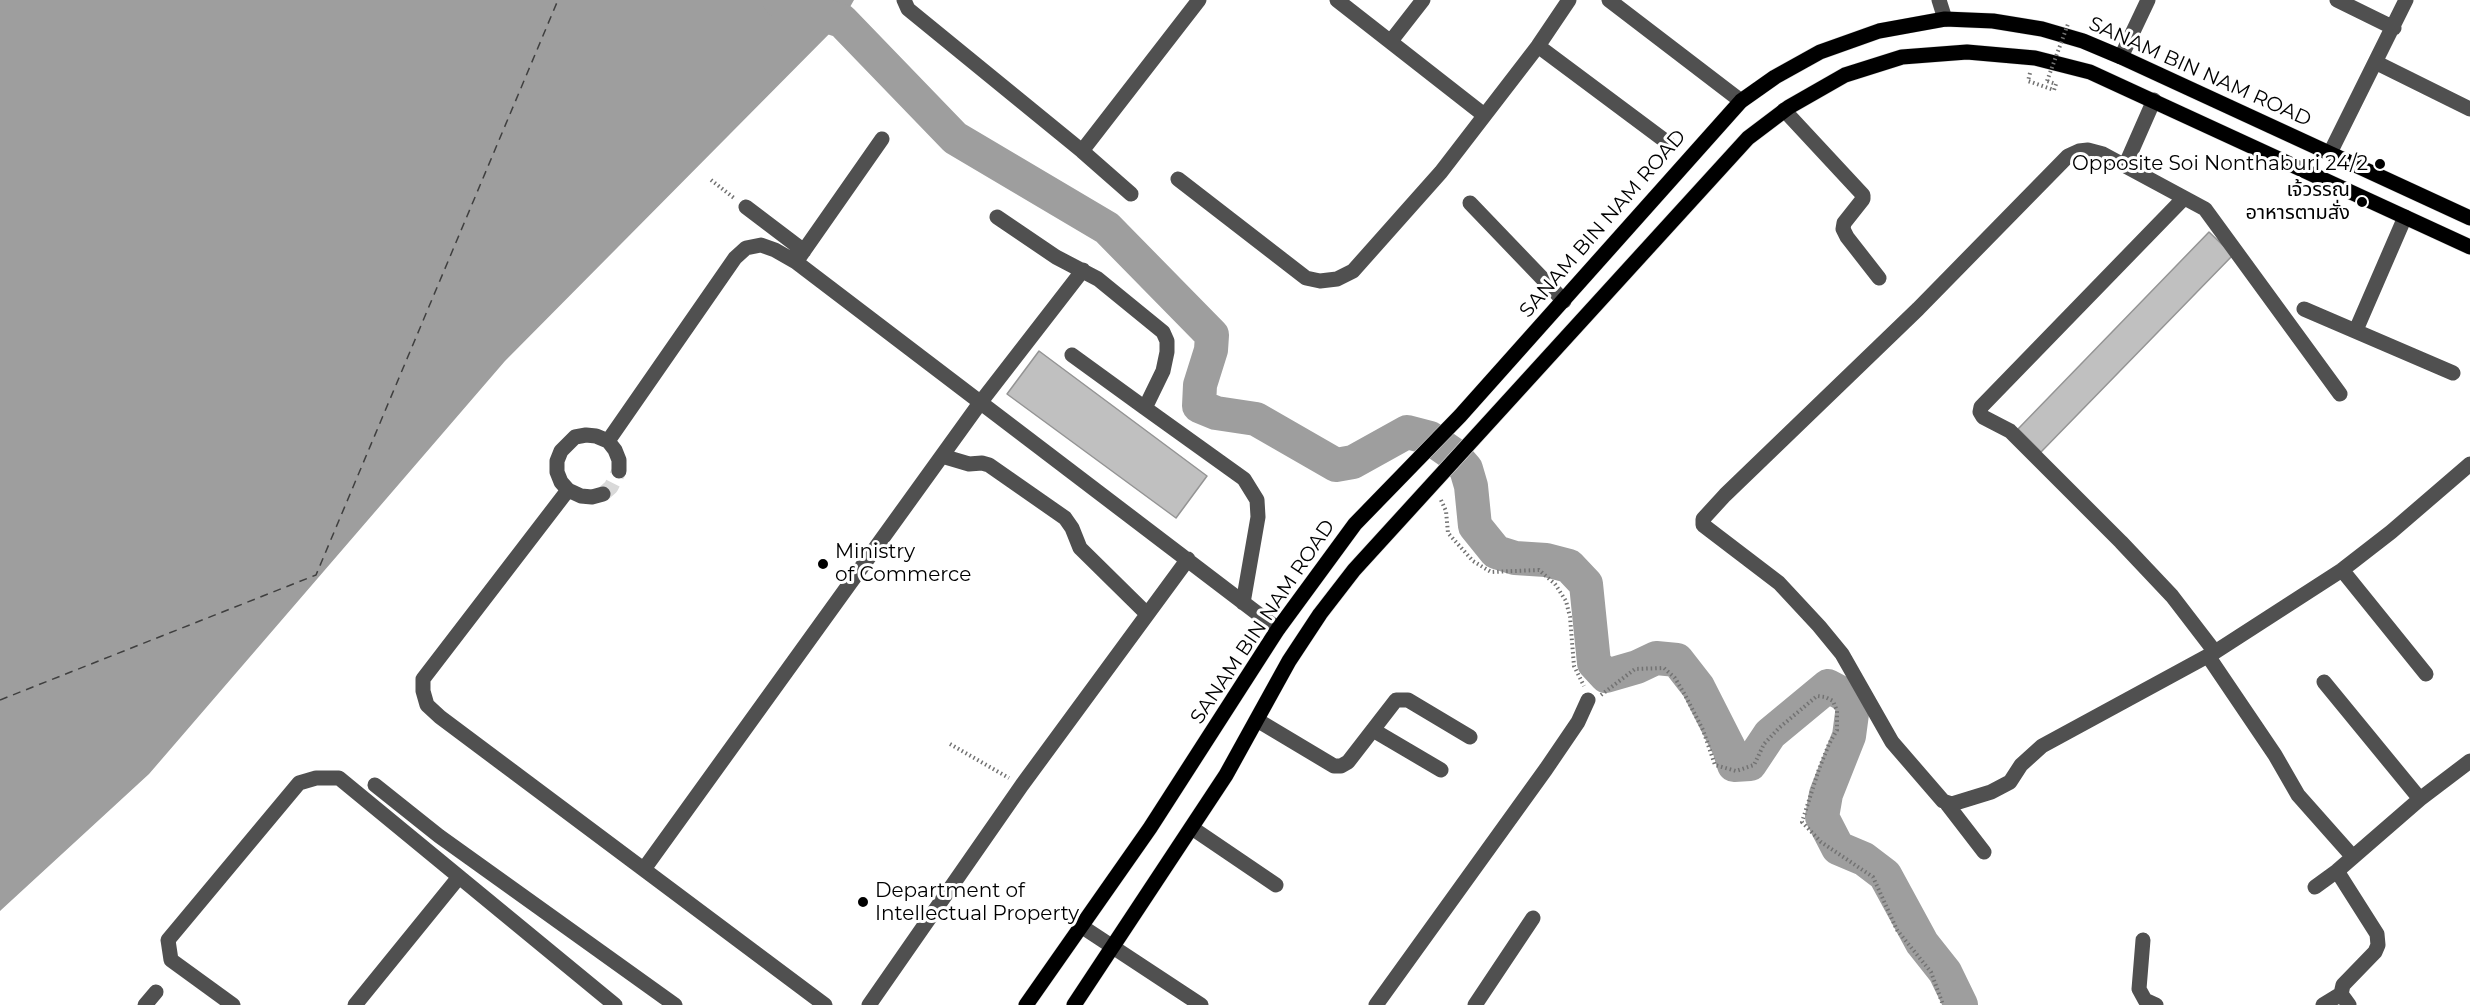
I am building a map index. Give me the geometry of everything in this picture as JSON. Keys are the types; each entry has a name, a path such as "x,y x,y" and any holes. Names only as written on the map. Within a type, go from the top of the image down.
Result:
{"main road":[{"name":"SANAM BIN NAM ROAD","path":"1026,1005 1175,790 1278,629 1355,524 1460,416 1741,101 1775,77 1820,52 1880,31 1945,19 1993,21 2042,29 2082,41 2121,57 2470,218"},
{"path":"1074,1005 1192,828 1257,720 1289,661 1320,614 1354,570 1434,485 1748,138 1784,110 1845,75 1902,57 1967,52 2034,58 2090,72 2470,247"}],"street":[{"path":"904,0 908,9 1083,151 1131,194"},
{"path":"1083,151 1199,0"},
{"path":"1337,0 1484,115"},
{"path":"1390,41 1423,0"},
{"path":"1178,179 1306,278 1320,281 1337,279 1353,271 1441,172 1538,46 1569,0"},
{"path":"1609,0 1741,101"},
{"path":"1939,0 1945,19"},
{"path":"2121,57 2148,0"},
{"path":"2337,0 2394,28"},
{"path":"2330,153 2377,63 2406,0"},
{"path":"1538,46 1668,143"},
{"path":"2377,63 2470,109"},
{"path":"2125,166 2154,100"},
{"path":"1784,110 1863,195 1863,199 1844,223 1844,229 1847,237 1879,278"},
{"path":"800,257 882,139"},
{"path":"1984,852 1947,804 1892,742 1837,648 1779,583 1702,525 1702,519 1918,309 2068,156 2088,150 2103,154 2205,209 2340,394"},
{"path":"2184,198 1981,407 1980,412 1983,417 2010,431 2172,596 2212,654 2298,795 2353,857"},
{"path":"1470,203 1564,301"},
{"path":"746,207 800,257 980,402 1278,629"},
{"path":"997,217 1056,257 1098,279 1163,332 1167,341 1167,352 1162,371 1145,408"},
{"path":"2356,330 2405,217"},
{"path":"608,441 735,258 746,248 761,245 800,257"},
{"path":"644,869 980,402 1083,270"},
{"path":"2304,309 2453,373"},
{"path":"1072,355 1244,479 1253,491 1257,500 1258,517 1243,603"},
{"path":"603,494 581,496 568,490 561,482 557,472 557,461 566,444 575,437 586,435 608,441 619,460 619,471"},
{"path":"942,456 969,464 989,465 1065,518 1080,548 1147,614"},
{"path":"1947,804 1991,792 2010,782 2021,765 2042,746 2212,654 2342,570 2391,532 2470,464"},
{"path":"568,490 423,679 423,691 427,705 825,1005"},
{"path":"869,1005 1022,785 1188,559"},
{"path":"2342,570 2426,674"},
{"path":"2324,682 2420,799"},
{"path":"1257,720 1334,766 1341,766 1348,762 1396,700 1408,700 1470,737"},
{"path":"1376,1005 1540,778 1578,722 1588,700"},
{"path":"1373,730 1441,770"},
{"path":"2315,887 2337,871 2420,799 2470,761"},
{"path":"233,1005 171,960 168,940 299,783 316,778 339,778 615,1005"},
{"path":"375,785 438,836 675,1005"},
{"path":"1192,828 1276,885"},
{"path":"2324,1005 2345,999 2343,985 2375,952 2378,945 2377,934 2337,871"},
{"path":"356,1005 459,877"},
{"path":"1475,1005 1533,918"},
{"path":"1081,926 1201,1005"},
{"path":"2143,940 2139,989 2145,1000 2156,1005"},
{"path":"145,1005 156,992"}],"path":[{"path":"2028,81 2054,90 2056,84 2047,81 2068,24"},
{"path":"711,180 746,207"},
{"path":"1434,485 1446,511 1448,533 1473,561 1491,572 1539,570 1555,584 1566,601 1570,617 1574,666 1588,700 1606,692 1635,669 1664,668 1675,678 1685,695 1703,730 1715,765 1736,771 1754,765 1764,744 1816,696 1833,701 1837,711 1837,730 1819,769 1803,822 1821,842 1873,878 1897,930 1931,972 1943,1005"},
{"path":"950,744 1022,785"}],"shaded area":[{"path":"0,0 854,0 842,21 505,361 149,774 0,911"}],"building":[{"path":"2209,232 2233,255 2041,452 2018,429"},
{"path":"1039,351 1207,476 1176,518 1007,394"}],"waterway":[{"path":"779,0 842,21 955,138 1107,228 1212,335 1211,350 1200,385 1199,406 1216,413 1256,419 1336,465 1353,462 1407,432 1430,438 1453,454 1466,469 1471,486 1475,526 1496,552 1515,558 1546,560 1569,566 1586,584 1594,663 1606,676 1637,667 1656,658 1677,660 1698,687 1729,748 1734,765 1750,764 1770,734 1828,686 1845,695 1853,706 1849,736 1826,794 1822,817 1838,848 1864,859 1885,875 1922,943 1945,972 1961,1005"}],"ferry route":[{"path":"0,700 316,575 558,0"}],"tunnel":[{"path":"603,494 611,487 619,471"}],"place":[{"name":"Opposite Soi Nonthaburi 24/2","path":"2380,164"},
{"name":"เจ้วรรณ อาหารตามสั่ง","path":"2362,202"},
{"name":"Ministry of Commerce","path":"823,564"},
{"name":"Department of Intellectual Property","path":"863,902"}]}
